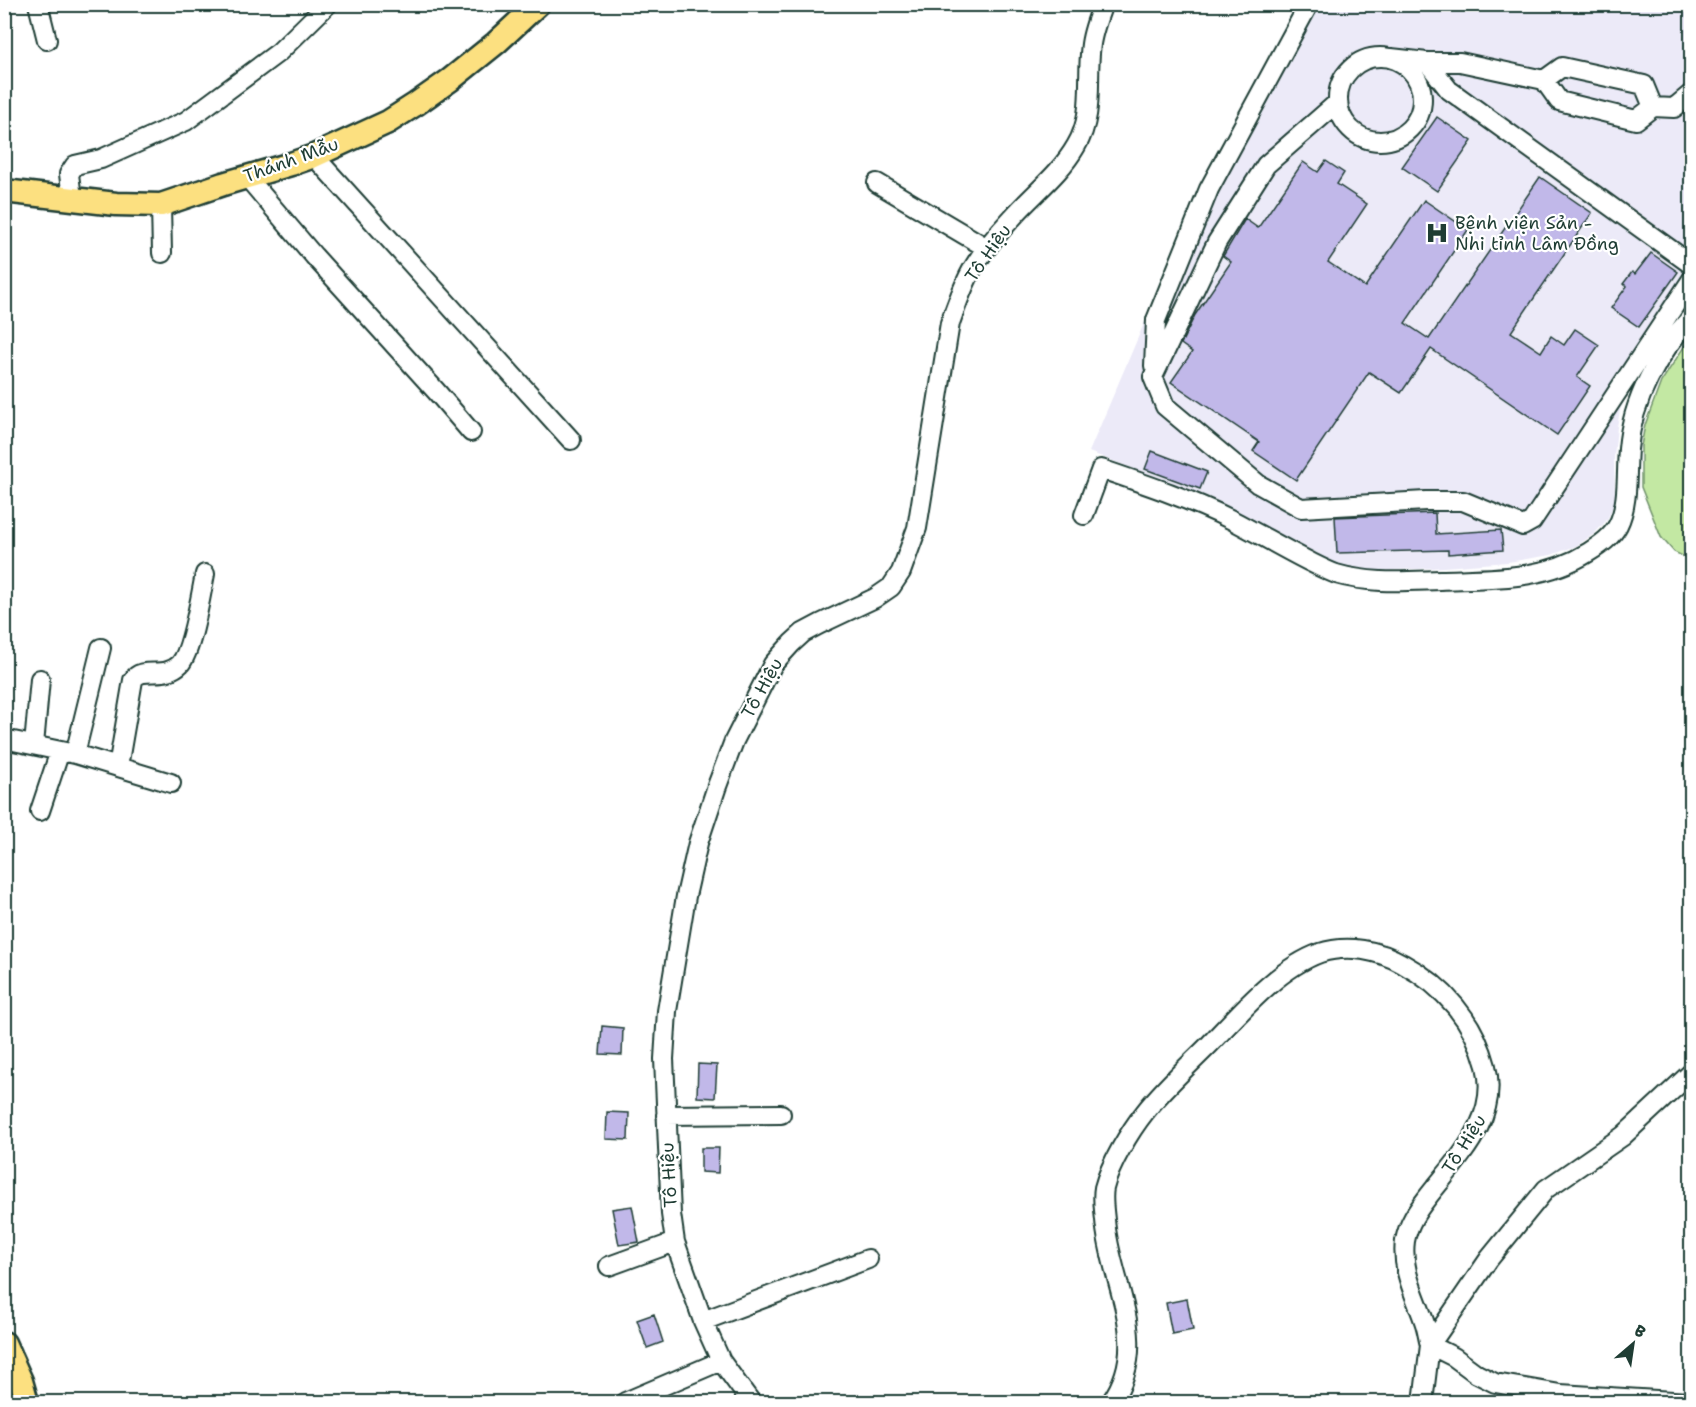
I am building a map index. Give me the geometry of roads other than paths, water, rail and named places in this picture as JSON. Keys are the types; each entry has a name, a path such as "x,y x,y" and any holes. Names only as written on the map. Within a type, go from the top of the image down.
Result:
{"main road":[{"name":"Thánh Mẫu","path":"4,191 116,204 161,205 314,156 388,122 416,104 487,51 538,4"},
{"path":"4,1343 21,1381 27,1402"}],"street":[{"path":"38,4 47,40"},
{"path":"72,198 69,174 75,165 101,159 186,121 279,52 328,4"},
{"name":"Tô Hiệu","path":"751,1402 721,1361 703,1321 675,1242 671,1214 664,1059 667,1011 674,963 698,843 734,741 773,664 803,633 875,598 891,587 901,572 917,528 950,323 960,295 987,248 1066,161 1083,132 1088,114 1091,44 1103,4"},
{"path":"1309,4 1209,189 1156,320 1153,377 1165,406 1258,484 1301,508 1463,501 1523,526 1532,521 1692,279"},
{"path":"1391,58 1404,64 1414,74 1421,87 1423,102 1412,128 1400,137 1387,141 1372,141 1348,128 1337,103 1338,89 1352,67 1364,60 1377,57 1391,58 1427,62 1460,62 1544,80 1559,101 1636,120 1653,107 1674,108 1692,93"},
{"path":"1427,62 1449,90 1692,265"},
{"path":"1544,80 1562,67 1644,85 1653,107"},
{"path":"1153,377 1217,242 1266,165 1337,103"},
{"path":"314,156 571,440"},
{"path":"247,177 314,256 471,432"},
{"path":"877,183 987,248"},
{"path":"161,205 162,254"},
{"path":"1084,515 1101,469 1186,499 1231,519 1334,573 1360,580 1393,582 1516,577 1540,573 1572,563 1604,543 1618,526 1624,509 1630,427 1637,407 1662,356 1692,316"},
{"path":"118,767 133,680 141,673 168,671 180,663 188,648 205,574"},
{"path":"39,811 68,753 101,648"},
{"path":"34,745 40,679"},
{"path":"4,739 68,753 171,783"},
{"name":"Tô Hiệu","path":"1111,1402 1125,1378 1130,1343 1125,1307 1106,1233 1103,1200 1104,1188 1114,1160 1143,1113 1255,998 1291,967 1324,952 1356,949 1371,951 1396,960 1418,973 1447,996 1464,1016 1479,1045 1485,1064 1489,1080 1489,1101 1483,1118 1454,1165 1416,1214 1406,1236 1404,1257 1409,1284 1425,1323 1430,1345"},
{"path":"1424,1402 1430,1345 1489,1259 1545,1190 1623,1137 1692,1072"},
{"path":"666,1115 781,1114"},
{"path":"609,1266 675,1242"},
{"path":"703,1321 868,1259"},
{"path":"1430,1345 1495,1383 1560,1398 1689,1402"},
{"path":"625,1402 721,1361"}],"place":[{"name":"Bệnh viện Sản - Nhi tỉnh Lâm Đồng","path":"1437,233"}]}
